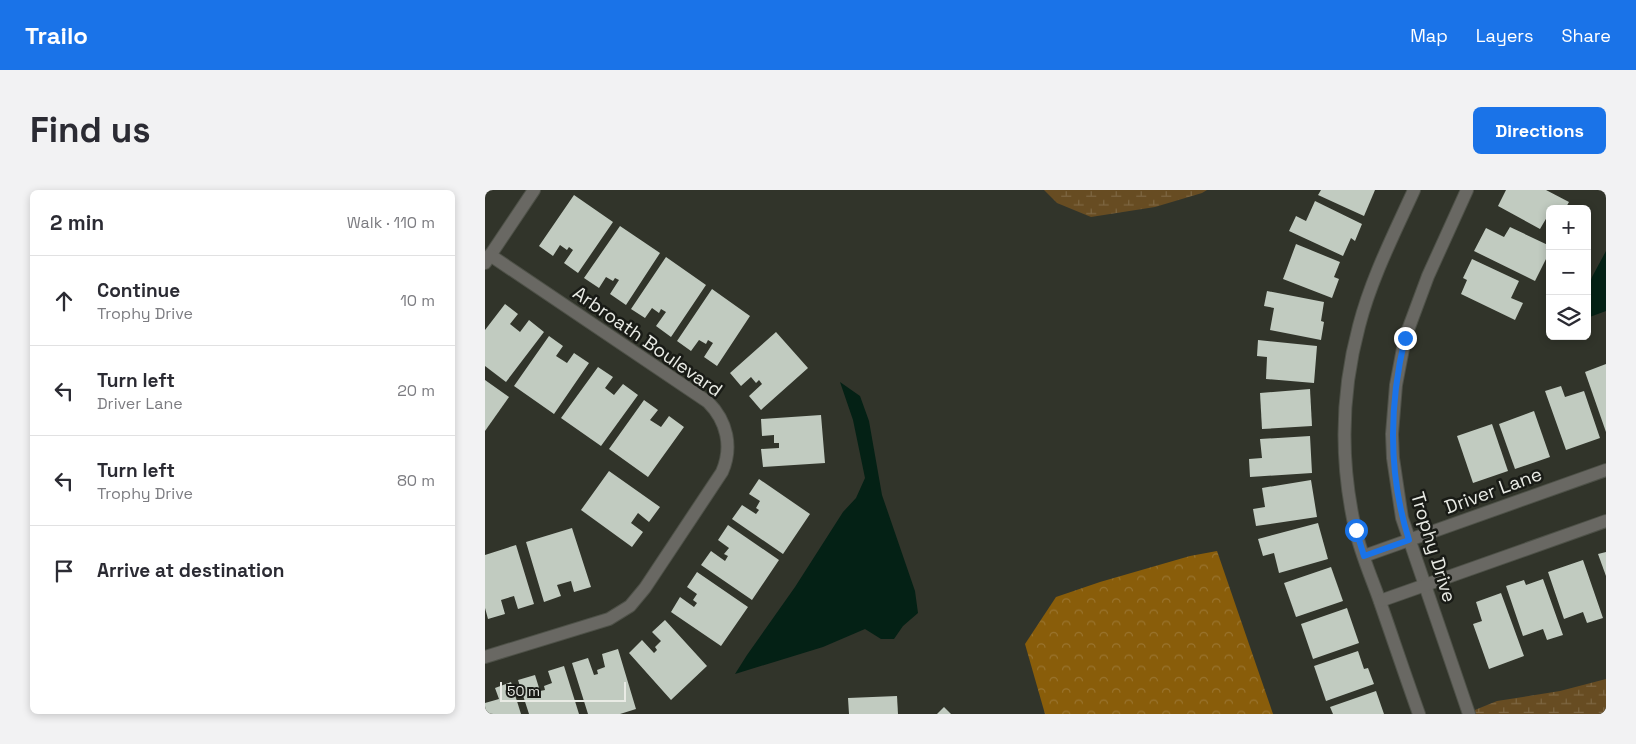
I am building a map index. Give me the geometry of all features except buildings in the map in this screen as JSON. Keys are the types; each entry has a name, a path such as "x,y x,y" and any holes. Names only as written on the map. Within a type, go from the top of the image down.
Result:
{"street":[{"path":"488,259 534,190"},
{"path":"1414,190 1367,298 1359,326 1348,380 1344,438 1347,477 1356,530 1419,714"},
{"name":"Trophy Drive","path":"1467,190 1419,296 1405,338 1394,405 1393,458 1402,518 1469,714"},
{"name":"Arbroath Boulevard","path":"485,658 609,619 630,606 645,588 722,472 728,453 726,430 717,410 708,402 488,259"},
{"name":"Driver Lane","path":"1364,556 1606,470"},
{"path":"1380,602 1606,521"}],"green space":[{"path":"1044,190 1207,190 1155,207 1091,217 1057,203"},
{"path":"1217,551 1273,714 1045,714 1025,644 1056,597 1190,556"},
{"path":"1606,679 1606,714 1465,714 1497,701 1560,691"}],"shaded area":[{"path":"1606,251 1606,311 1591,317 1591,280"},
{"path":"840,382 860,396 869,421 882,495 915,591 918,613 903,626 894,639 881,639 865,629 823,647 735,674 795,587 843,512 856,498 865,478 853,420"}],"route":[{"path":"1356,530 1364,556 1409,540 1396,488 1393,458 1394,405 1405,338"}]}
